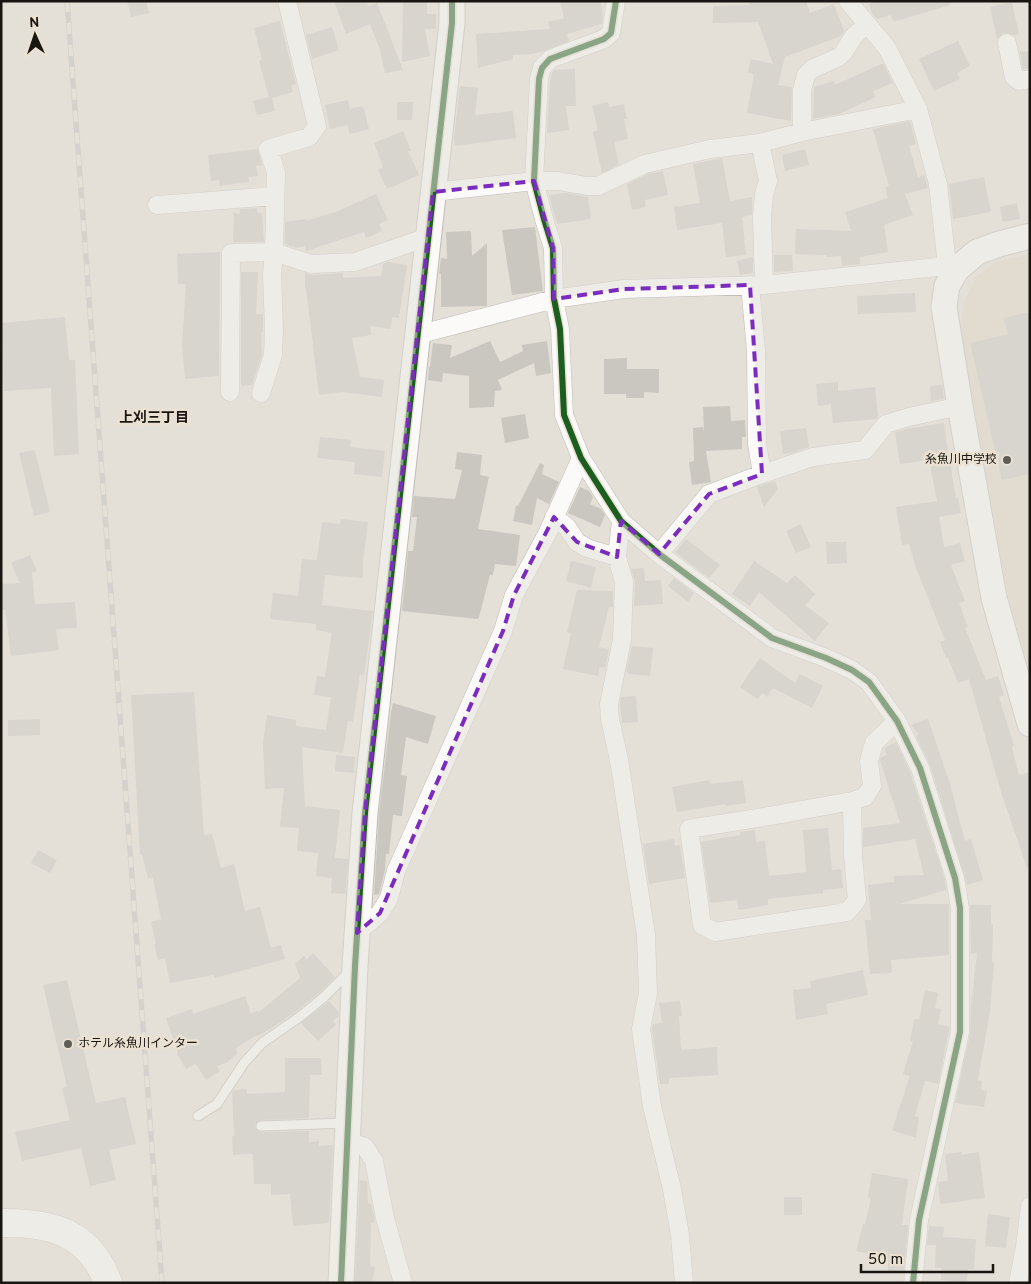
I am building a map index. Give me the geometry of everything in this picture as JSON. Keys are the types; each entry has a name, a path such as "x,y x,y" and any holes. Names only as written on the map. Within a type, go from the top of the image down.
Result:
{"highway":[{"path":"1,1223 36,1224 55,1228 70,1235 84,1244 96,1257 108,1283"}],"street":[{"path":"341,1283 355,966 365,813 452,23 452,1"},
{"path":"616,1 611,33 604,39 550,59 542,68 539,79 534,181 553,248 554,299 560,328 564,415 581,458 622,521 659,554 772,638 826,658 852,670 869,682 897,721 920,768 955,878 960,908 960,1032 919,1220 913,1283"},
{"path":"848,1 888,48 918,109 938,184 952,267 944,307 960,406 994,598 1030,724"},
{"path":"261,393 273,355 272,274 276,172 268,150 309,137 317,126 288,5"},
{"path":"802,132 802,90 806,75 812,69 839,57 854,37 867,24"},
{"path":"1008,43 1014,77 1019,81 1030,78"},
{"path":"433,192 534,181 558,181 598,186 645,164 710,149 760,144 802,132 918,109"},
{"path":"760,144 768,181 764,194 757,285 757,444 762,474"},
{"path":"157,205 276,196"},
{"path":"418,335 554,299 624,289 757,285 952,267 977,252 1030,236"},
{"path":"230,392 230,253 274,252 311,264 355,262 428,237"},
{"path":"659,554 709,494 813,457 865,450 886,424 960,406"},
{"path":"357,933 380,913 389,898 396,870 503,631 514,594 554,517 581,458"},
{"path":"554,517 566,527 577,542 587,548 617,558"},
{"path":"622,521 617,558 624,582 622,640 609,704 610,719 619,760 646,935 648,993 641,1029 652,1106 672,1189 680,1235 684,1283"},
{"path":"852,801 853,854 857,900 847,912 715,932 702,925 689,828 852,801 865,796 872,786 869,761 874,743 897,721"},
{"path":"348,1132 365,1147 374,1161 385,1218 403,1283"},
{"path":"1018,1283 1030,1206"}],"lane":[{"path":"198,1116 217,1104 244,1063 262,1043 301,1016 324,997 355,966"},
{"path":"261,1126 348,1132"}],"highlighted area":[{"path":"534,181 553,248 554,299 624,289 750,285 762,474 709,494 659,554 621,521 617,557 577,542 554,517 514,595 503,631 380,913 357,933 365,813 433,192"}],"shaded area":[{"name":"糸魚川中学校","path":"1030,254 1030,672 1007,592 960,327 964,301 976,277 995,262"}],"building":[{"path":"127,1 146,1 149,13 131,17"},
{"path":"334,1 367,1 368,6 377,3 403,70 385,73 380,50 370,24 346,34"},
{"path":"403,1 427,1 427,14 436,14 436,29 425,29 430,56 402,62"},
{"path":"560,1 600,1 603,15 602,24 567,34 569,41 544,51 513,55 513,59 478,68 476,34 550,29 548,22 564,18"},
{"path":"749,1 806,1 810,13 834,4 844,31 841,36 785,57 778,85 792,87 791,121 747,113 754,74 748,73 751,59 773,64 758,22 713,23 713,6 750,5"},
{"path":"879,1 949,1 950,5 893,22 891,15 877,19 872,13 869,4"},
{"path":"1012,2 1019,34 1004,33 997,39 990,7"},
{"path":"280,21 296,84 291,86 293,92 272,98 275,111 257,115 253,101 269,97 259,61 262,60 254,28"},
{"path":"332,27 339,50 312,59 306,35"},
{"path":"958,41 970,66 957,73 960,79 934,91 919,59"},
{"path":"1030,51 1030,69 1023,69 1020,52"},
{"path":"883,64 893,83 873,91 876,97 839,114 813,119 814,87 834,81 835,85"},
{"path":"575,69 576,106 566,106 569,130 547,133 552,73 554,70"},
{"path":"460,86 478,88 475,115 513,111 516,138 455,146 454,137"},
{"path":"348,100 350,109 363,106 369,129 350,134 347,125 330,129 325,105"},
{"path":"397,102 413,102 412,120 397,120"},
{"path":"608,102 609,107 624,104 627,119 624,119 628,139 614,142 619,165 602,173 593,132 598,130 592,106"},
{"path":"910,121 916,144 909,146 918,177 924,175 928,188 905,194 913,215 884,225 888,252 860,257 860,264 842,266 841,256 827,257 826,255 795,254 796,229 851,231 845,212 888,198 885,187 889,186 873,129"},
{"path":"403,131 411,151 408,151 419,175 387,189 378,170 383,167 374,143"},
{"path":"258,149 262,165 256,166 258,176 248,177 249,182 220,186 219,180 211,181 208,155"},
{"path":"805,149 809,165 785,171 782,155"},
{"path":"722,158 730,201 752,197 752,215 742,217 746,255 726,257 722,223 677,230 674,207 700,203 693,164"},
{"path":"663,171 668,195 645,200 646,207 632,210 627,184 648,174"},
{"path":"984,177 991,212 953,219 949,184"},
{"path":"566,193 588,197 591,219 557,224 549,195"},
{"path":"376,194 388,220 379,224 382,231 366,238 364,232 306,251 305,246 296,248 285,244 285,222 306,219 306,221 338,211"},
{"path":"1017,203 1020,219 1003,222 1000,207"},
{"path":"257,208 257,213 262,213 264,242 233,242 234,213 240,214 240,209"},
{"path":"535,227 543,291 512,295 502,230"},
{"path":"471,231 472,256 487,243 487,306 441,307 441,274 439,274 441,258 447,259 446,232"},
{"path":"220,252 219,376 185,379 182,345 186,284 178,284 177,254"},
{"path":"774,255 792,255 793,271 774,272"},
{"path":"753,257 753,273 740,275 737,261"},
{"path":"388,262 407,265 399,318 392,317 391,329 370,326 371,335 352,338 360,377 384,380 382,397 342,392 319,395 305,289 305,273 311,275 343,273 343,278 381,276 383,264"},
{"path":"241,272 258,272 256,314 263,314 263,332 261,332 262,355 252,385 241,386"},
{"path":"915,293 916,312 858,314 857,296"},
{"path":"1030,312 1030,474 1002,480 970,343 1008,334 1004,318"},
{"path":"65,317 69,360 75,360 79,454 54,456 51,388 4,391 1,323"},
{"path":"490,341 500,362 523,351 522,345 547,341 551,373 536,376 534,363 498,380 502,390 495,391 494,407 469,408 469,376 443,373 442,382 428,380 433,343 452,345 450,358"},
{"path":"627,358 627,369 659,369 659,393 644,392 644,398 626,398 626,394 604,394 604,359"},
{"path":"838,382 838,391 875,387 877,419 833,423 831,404 818,406 816,384"},
{"path":"942,385 944,399 931,401 930,386"},
{"path":"730,406 731,421 745,420 746,437 742,437 742,449 706,451 711,482 692,485 689,462 694,461 693,428 703,427 704,432 703,407"},
{"path":"525,414 529,438 505,443 501,418"},
{"path":"944,423 956,498 958,497 961,513 939,517 944,547 960,543 965,561 951,565 965,601 959,603 968,627 965,628 986,680 998,676 1004,695 999,697 1014,746 1012,747 1019,775 1030,772 1030,867 1027,868 1001,792 969,679 958,683 940,642 945,640 916,568 909,544 902,545 896,507 937,501 929,460 900,464 895,432"},
{"path":"806,428 809,447 783,454 780,431"},
{"path":"320,437 351,440 350,447 385,451 382,477 354,474 355,462 317,458"},
{"path":"35,450 50,512 34,516 19,453"},
{"path":"457,452 482,455 480,475 489,477 478,529 520,535 516,566 495,564 493,575 490,575 478,619 402,611 408,551 413,551 417,517 412,517 414,496 455,499 462,470 455,469"},
{"path":"540,463 544,465 542,474 559,482 549,504 537,498 532,525 513,521 516,506 518,506"},
{"path":"775,481 778,489 764,507 757,487"},
{"path":"580,487 589,491 593,497 590,504 601,509 605,515 600,527 568,513"},
{"path":"341,519 368,522 363,578 325,575 322,605 373,611 364,675 360,674 353,722 348,721 343,753 302,747 305,806 340,810 335,858 348,859 345,894 331,893 332,878 316,876 318,853 297,851 299,828 280,827 284,788 265,789 263,741 267,715 296,720 296,726 326,730 331,697 314,695 317,676 325,677 332,633 316,630 316,624 270,619 273,593 298,596 302,559 317,560 322,522 340,524"},
{"path":"801,524 811,547 796,553 786,531"},
{"path":"686,539 720,565 709,578 675,552"},
{"path":"826,542 846,542 847,563 827,564"},
{"path":"30,555 37,571 32,573 35,604 75,602 77,628 56,629 59,650 11,656 5,610 1,610 1,584 20,583 11,563"},
{"path":"571,561 596,567 591,588 566,581"},
{"path":"754,561 787,583 795,575 815,594 805,605 829,623 815,641 759,592 750,606 732,594"},
{"path":"644,568 645,581 661,580 663,604 634,606 635,582 631,569"},
{"path":"674,578 694,593 688,602 668,586"},
{"path":"577,590 613,591 613,607 609,607 599,647 609,649 605,668 600,667 598,676 563,669 571,633 567,632"},
{"path":"632,646 653,648 650,676 628,674 626,672"},
{"path":"760,658 795,683 800,674 823,686 812,708 773,688 767,697 762,693 758,699 740,687"},
{"path":"194,692 204,835 212,834 221,868 234,864 245,911 260,907 271,948 281,945 285,959 215,978 214,975 170,983 165,958 158,960 154,945 156,944 151,922 161,919 153,878 148,878 142,855 140,855 131,695"},
{"path":"636,696 638,722 622,723 621,697"},
{"path":"393,703 436,716 428,744 406,737 401,775 407,776 402,816 393,815 389,854 386,854 385,870 379,894 374,895 379,814"},
{"path":"40,719 40,735 8,736 8,720"},
{"path":"928,719 950,784 965,841 971,839 983,880 967,885 930,765 916,736 919,735 911,725"},
{"path":"896,742 910,772 945,880 946,890 899,904 949,904 949,955 891,960 892,973 870,974 865,920 871,920 868,885 894,882 894,876 924,875 915,839 863,847 863,828 900,823 880,760 881,757 887,755 884,748"},
{"path":"336,755 355,757 354,773 335,771"},
{"path":"709,780 710,784 743,780 746,803 725,806 725,804 677,812 672,787"},
{"path":"828,828 832,870 841,869 843,888 823,890 823,893 768,899 768,905 739,910 737,900 710,903 701,842 740,835 740,832 755,830 756,842 765,841 769,876 806,872 803,830"},
{"path":"674,839 675,846 680,845 685,878 649,884 643,844"},
{"path":"38,850 57,860 50,873 31,863"},
{"path":"970,905 991,905 991,924 993,924 992,962 994,963 990,1011 978,1080 982,1081 981,1090 987,1091 984,1107 955,1103 970,1034 977,953 971,954"},
{"path":"313,953 335,977 320,992 275,1026 236,1048 237,1054 226,1063 217,1066 220,1071 206,1080 196,1064 186,1069 177,1054 166,1018 192,1009 193,1014 245,996 251,1014 258,1010 259,1012 300,978 295,964 304,956 307,959"},
{"path":"863,970 868,995 826,1004 828,1014 796,1020 793,990 811,988 810,981"},
{"path":"67,980 96,1103 125,1097 136,1144 109,1150 116,1180 90,1186 81,1148 22,1161 15,1132 70,1120 62,1088 67,1087 43,985"},
{"path":"925,990 938,993 935,1008 941,1009 938,1024 949,1027 949,1031 938,1084 925,1081 915,1116 919,1117 916,1138 892,1130 910,1076 903,1074 913,1041 910,1041 914,1019 919,1020"},
{"path":"329,1001 339,1012 333,1021 336,1025 318,1041 301,1023"},
{"path":"680,1001 682,1016 679,1016 681,1050 717,1047 718,1075 669,1078 669,1084 660,1084 652,1029 653,1024 662,1023 659,1003"},
{"path":"285,1058 321,1058 322,1075 310,1075 309,1118 261,1120 256,1123 255,1127 261,1132 309,1131 309,1142 319,1141 319,1146 333,1145 329,1223 293,1226 290,1194 271,1195 271,1184 254,1184 253,1154 233,1155 232,1092 234,1090 246,1089 247,1094 285,1092"},
{"path":"962,1152 962,1155 979,1152 985,1198 940,1204 938,1182 948,1181 945,1154"},
{"path":"872,1173 908,1179 902,1225 908,1225 904,1270 888,1271 888,1258 856,1251 863,1224 865,1225 871,1198 868,1197"},
{"path":"360,1180 367,1181 368,1203 371,1204 375,1220 374,1223 371,1223 370,1266 375,1267 372,1283 355,1283"},
{"path":"784,1197 802,1197 802,1215 784,1215"},
{"path":"988,1214 1010,1217 1006,1248 985,1246"},
{"path":"929,1226 944,1227 943,1237 976,1239 974,1269 968,1269 967,1282 941,1280 941,1268 935,1268 936,1245 927,1245"}],"railway":[{"path":"67,1 162,1283"}],"cycle path":[{"path":"341,1283 355,966 365,813 452,23 452,1"},
{"path":"616,1 611,33 604,39 550,59 542,68 539,79 534,181 553,248 554,299 560,329 564,415 581,458 621,521 659,554 772,638 826,658 852,670 869,682 897,721 920,768 955,878 960,908 960,1032 919,1220 913,1283"}],"place":[{"name":"糸魚川中学校","path":"1007,460"},
{"name":"ホテル糸魚川インター","path":"68,1044"}],"district":[{"name":"上刈三丁目","path":"154,418"}]}
